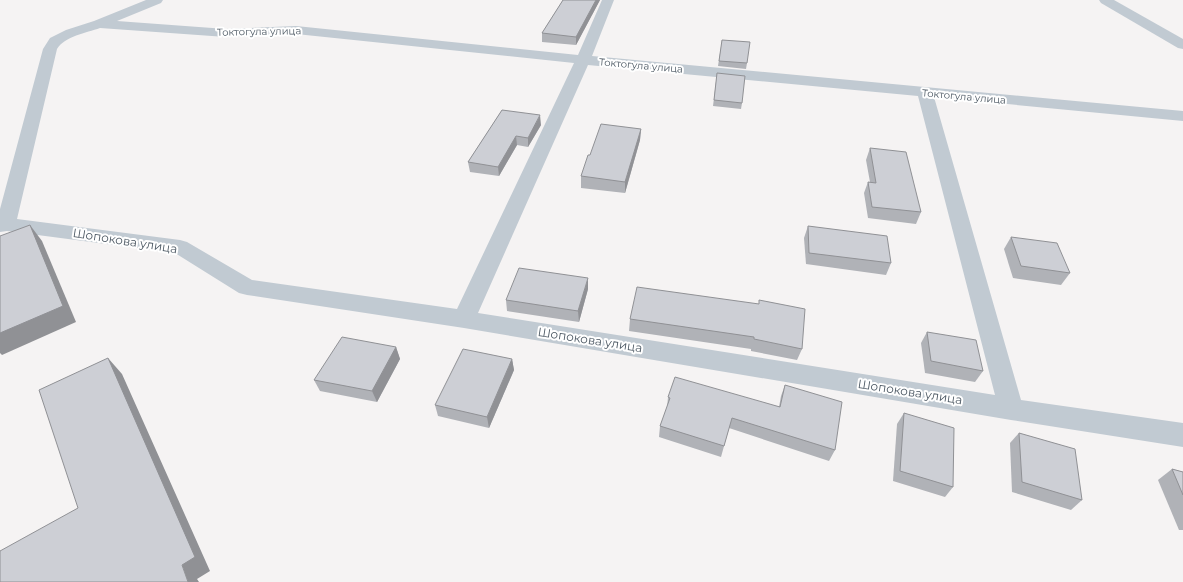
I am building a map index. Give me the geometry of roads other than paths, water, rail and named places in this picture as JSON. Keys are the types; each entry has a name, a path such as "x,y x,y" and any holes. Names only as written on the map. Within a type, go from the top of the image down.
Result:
{"street":[{"path":"3,225 50,49 56,41 70,33 99,24 157,0"},
{"path":"464,319 583,60 608,0"},
{"path":"1105,0 1183,45"},
{"name":"Токтогула улица","path":"99,24 226,33 296,30 583,60 1183,116"},
{"path":"925,92 1011,409"},
{"name":"Шопокова улица","path":"3,225 180,247 247,286 464,319 1011,409 1183,435"}]}
